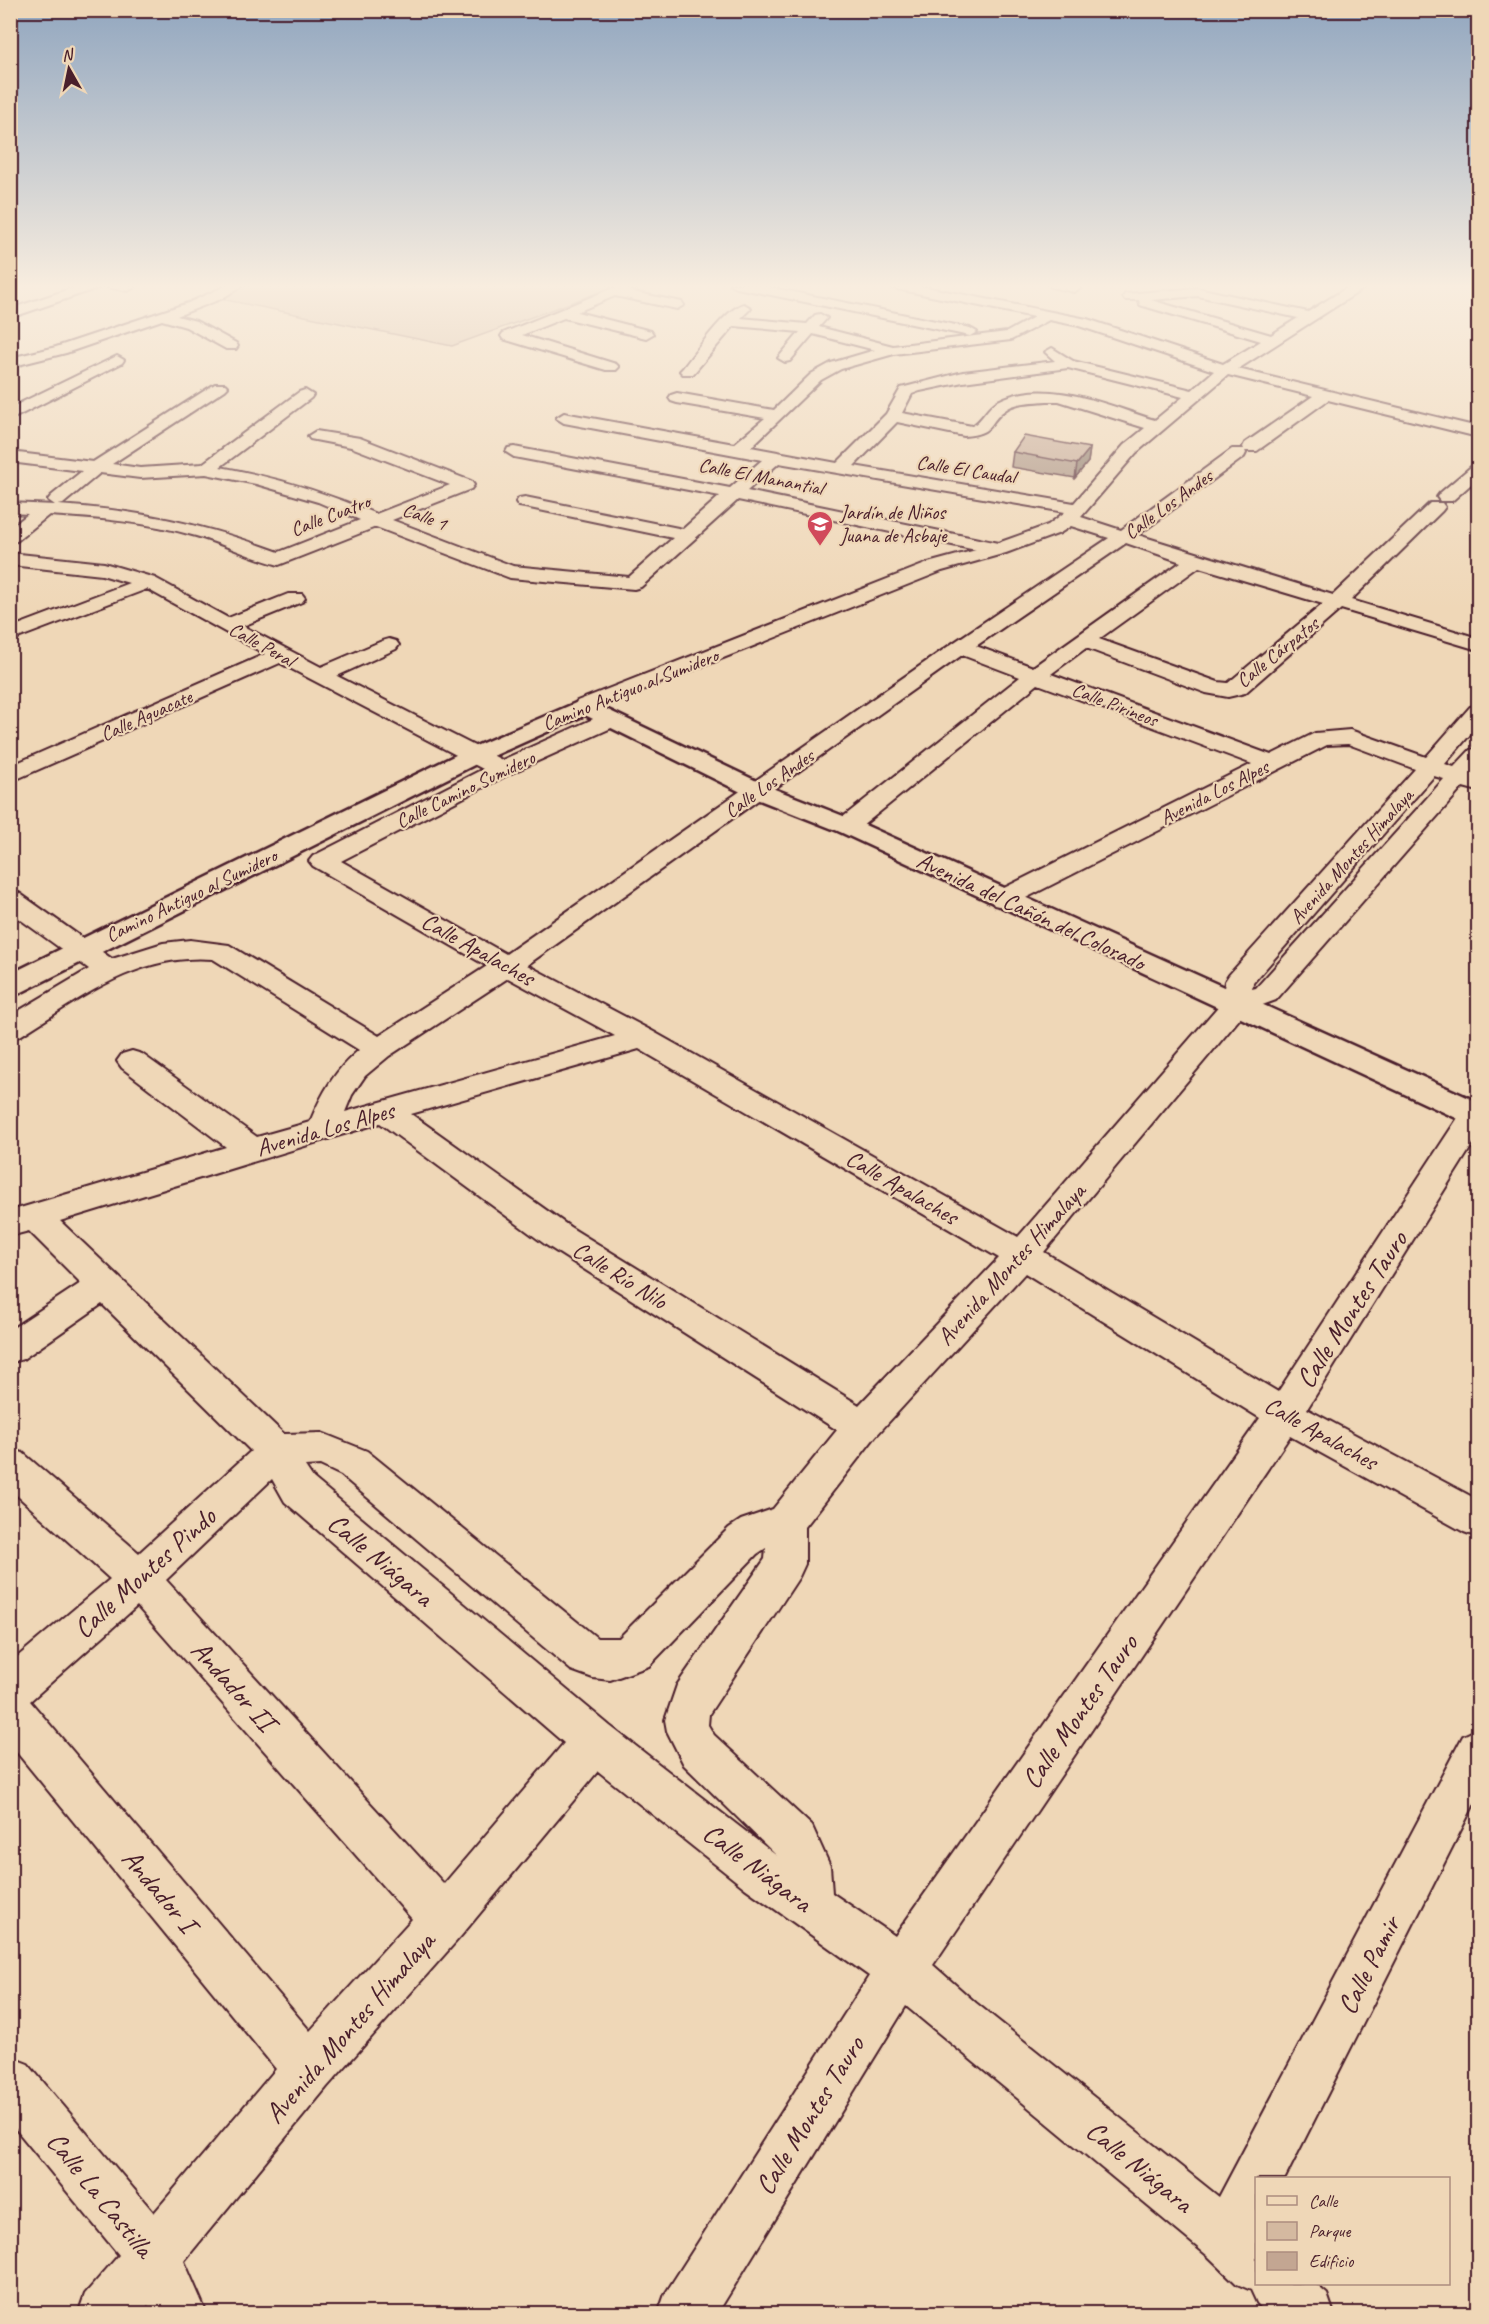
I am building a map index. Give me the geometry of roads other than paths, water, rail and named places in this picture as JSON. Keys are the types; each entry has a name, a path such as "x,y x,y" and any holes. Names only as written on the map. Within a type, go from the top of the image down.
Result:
{"main road":[{"name":"Avenida del Cañón del Colorado","path":"585,706 758,791 847,826 1478,1114"},
{"name":"Camino Antiguo al Sumidero","path":"10,986 473,756 585,706"}],"street":[{"path":"10,415 54,392"},
{"path":"10,537 98,466 212,392"},
{"path":"738,450 801,392"},
{"path":"841,469 893,416 905,392"},
{"path":"1184,392 1194,395"},
{"name":"Camino Antiguo al Sumidero","path":"585,706 934,567 999,549 1054,529 1074,514 1130,449 1197,392"},
{"path":"1315,392 1479,432"},
{"path":"206,469 305,395"},
{"name":"Calle Los Andes","path":"322,1129 344,1084 355,1069 379,1050 507,966 960,647 1123,537 1325,395"},
{"path":"893,416 975,432 982,429 1002,405 1060,396 1156,426"},
{"path":"677,398 778,415"},
{"name":"Calle El Caudal","path":"564,418 1074,514 1123,537 1196,561 1479,644"},
{"name":"Calle Cuatro","path":"51,505 190,528 279,559 465,485 354,442 316,436"},
{"name":"Calle El Manantial","path":"514,452 736,494 999,549"},
{"name":"Calle 1","path":"10,457 98,466 140,473 206,469 294,488 510,572 634,583 688,536"},
{"path":"525,502 688,536 775,457"},
{"name":"Calle Cárpatos","path":"1083,640 1215,688 1228,690 1238,688 1336,603 1441,502 1479,470"},
{"path":"10,508 51,505"},
{"name":"Calle Peral","path":"10,559 104,569 148,582 281,655 501,769"},
{"path":"847,826 1036,674 1196,561"},
{"path":"10,571 41,562"},
{"path":"10,635 148,582"},
{"path":"228,625 295,598"},
{"path":"321,675 389,645"},
{"name":"Calle Pirineos","path":"960,647 1270,763"},
{"name":"Calle Aguacate","path":"10,775 281,655"},
{"name":"Avenida Montes Himalaya","path":"1236,1004 1239,981 1479,712"},
{"name":"Calle Camino Sumidero","path":"322,861 501,769 610,720"},
{"name":"Avenida Los Alpes","path":"1003,899 1323,738 1350,737 1469,781"},
{"name":"Avenida Montes Himalaya","path":"786,1522 862,1426 1022,1256 1236,1004 1266,994 1469,781 1479,755"},
{"name":"Calle Apalaches","path":"322,861 507,966 642,1038 1022,1256 1284,1414 1479,1520"},
{"path":"10,899 108,970"},
{"path":"10,1029 108,970 155,954 200,948 219,951 379,1050"},
{"name":"Avenida Los Alpes","path":"23,1221 322,1129 642,1038"},
{"path":"132,1061 252,1150"},
{"name":"Calle Río Nilo","path":"386,1111 558,1236 862,1426"},
{"name":"Calle Montes Tauro","path":"685,2313 901,1969 1284,1414 1478,1114"},
{"name":"Calle Niágara","path":"23,1221 105,1284 276,1451 299,1490 595,1741 761,1872 901,1969 959,2020 1242,2251"},
{"path":"10,1349 105,1284"},
{"path":"276,1451 322,1449 354,1464 586,1656 602,1661 619,1660 634,1652 743,1541 755,1533 786,1522 785,1564 692,1700 685,1716 688,1734 699,1750 796,1842 807,1866 810,1906"},
{"name":"Calle Montes Pindo","path":"10,1691 139,1579 276,1451"},
{"name":"Andador II","path":"10,1465 139,1579 444,1919"},
{"name":"Andador I","path":"10,1710 309,2069"},
{"name":"Avenida Montes Himalaya","path":"105,2313 309,2069 444,1919 595,1741"},
{"name":"Calle Pamir","path":"1258,2177 1479,1751"},
{"name":"Calle La Castilla","path":"10,2082 154,2255 180,2313"},
{"name":"Calle Pamir","path":"1242,2251 1255,2189"},
{"path":"1278,2285 1307,2313"}],"place":[{"name":"Jardín de Niños Juana de Asbaje","path":"820,547"}]}
